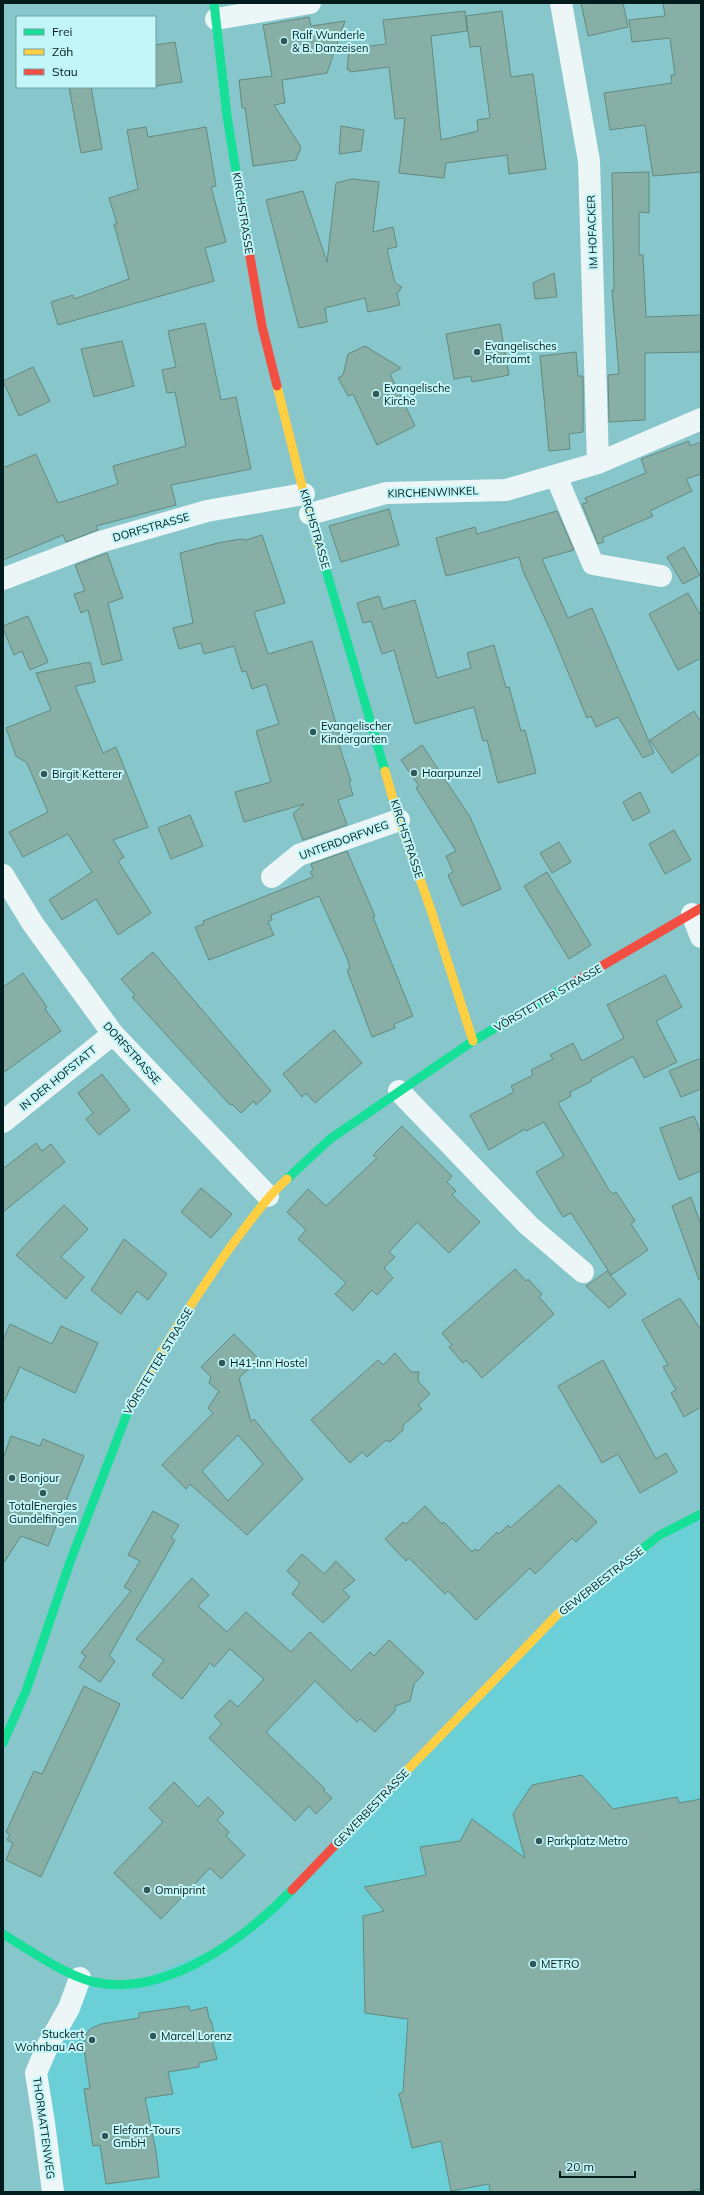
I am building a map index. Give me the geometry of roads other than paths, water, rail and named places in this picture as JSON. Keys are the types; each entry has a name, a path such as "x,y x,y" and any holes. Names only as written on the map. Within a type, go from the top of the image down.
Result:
{"street":[{"path":"215,11 310,3"},
{"name":"IM HOFACKER","path":"561,3 589,161 594,285 598,463"},
{"name":"KIRCHSTRASSE","path":"215,11 227,116 262,326 307,504 399,820 431,910 473,1041"},
{"name":"KIRCHENWINKEL","path":"307,504 386,492 506,490 598,463 701,419"},
{"path":"556,476 593,564 661,576"},
{"name":"DORFSTRASSE","path":"3,579 100,542 207,511 307,504"},
{"name":"UNTERDORFWEG","path":"272,877 299,855 399,820"},
{"name":"DORFSTRASSE","path":"3,874 33,924 113,1034 268,1196"},
{"path":"696,911 701,937"},
{"name":"VÖRSTETTER STRASSE","path":"3,1743 26,1691 70,1562 126,1414 153,1364 206,1282 268,1196 330,1139 473,1041 696,911"},
{"name":"IN DER HOFSTATT","path":"3,1122 113,1034"},
{"path":"398,1091 528,1225 583,1272"},
{"name":"GEWERBESTRASSE","path":"3,1934 80,1978 109,1984 161,1978 188,1969 239,1938 288,1894 559,1613 660,1536 701,1514"},
{"name":"THORMATTENWEG","path":"53,2192 36,2073 48,2045 69,2008 80,1978"}],"place":[{"name":"Ralf Wunderle & B. Danzeisen","path":"284,41"},
{"name":"Evangelisches Pfarramt","path":"477,352"},
{"name":"Evangelische Kirche","path":"376,394"},
{"name":"Evangelischer Kindergarten","path":"313,732"},
{"name":"Haarpunzel","path":"414,773"},
{"name":"Birgit Ketterer","path":"44,774"},
{"name":"H41-Inn Hostel","path":"222,1363"},
{"name":"Bonjour","path":"12,1478"},
{"name":"TotalEnergies Gundelfingen","path":"43,1493"},
{"name":"Parkplatz Metro","path":"539,1841"},
{"name":"Omniprint","path":"147,1890"},
{"name":"METRO","path":"533,1964"},
{"name":"Marcel Lorenz","path":"153,2036"},
{"name":"Stuckert Wohnbau AG","path":"92,2040"},
{"name":"Elefant-Tours GmbH","path":"105,2136"}]}
